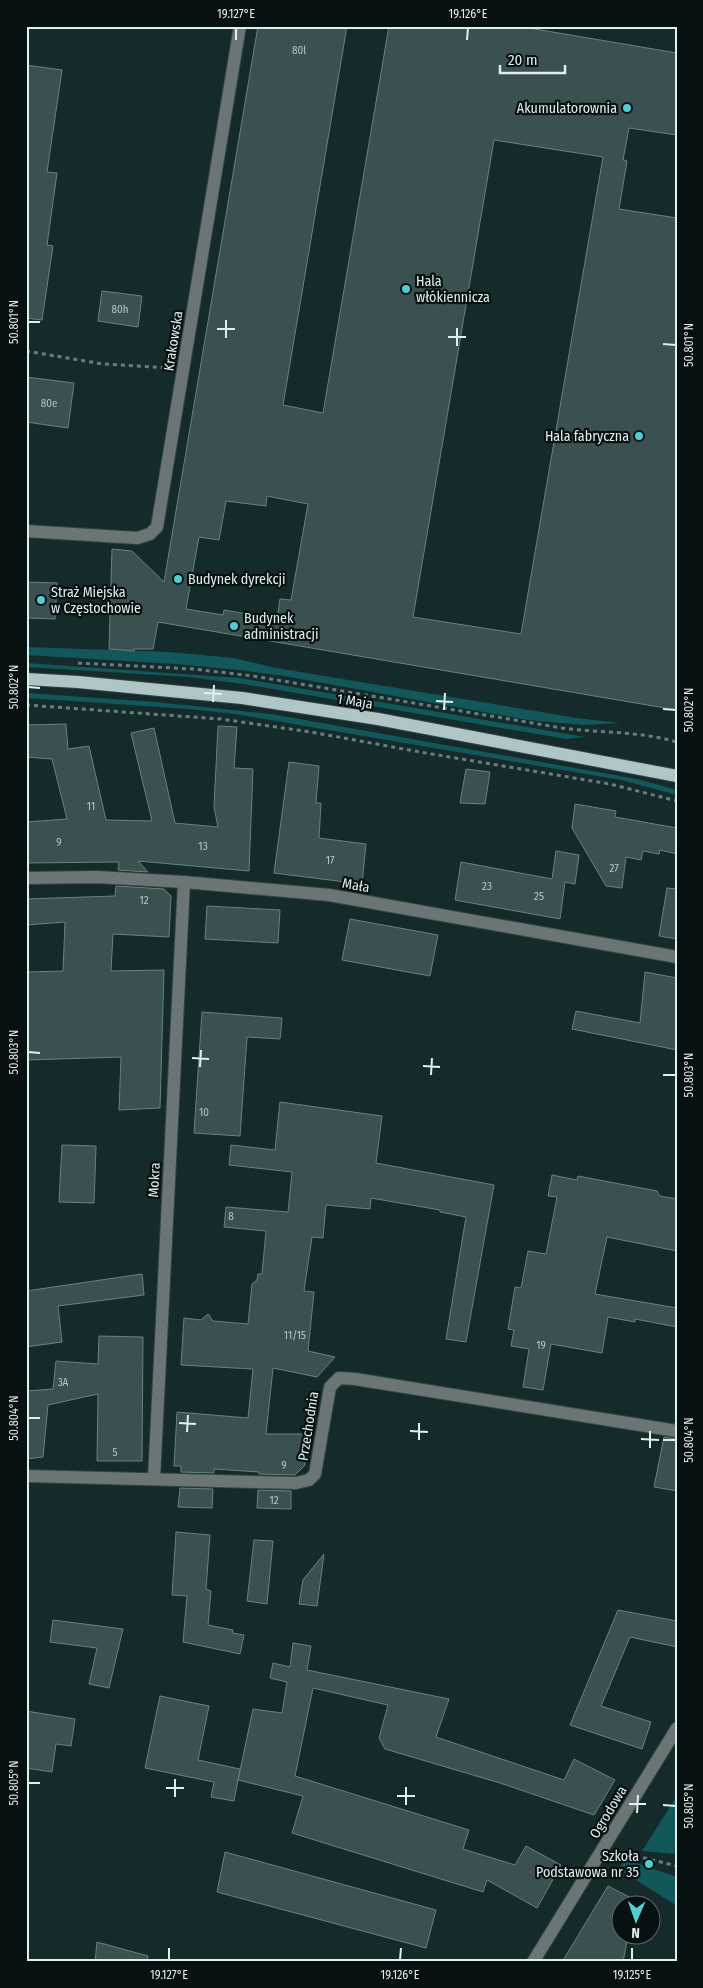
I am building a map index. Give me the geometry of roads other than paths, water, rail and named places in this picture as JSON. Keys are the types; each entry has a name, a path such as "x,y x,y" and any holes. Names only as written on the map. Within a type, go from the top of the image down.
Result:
{"main road":[{"name":"1 Maja","path":"26,679 78,682 252,700 378,719 677,776"}],"street":[{"name":"Krakowska","path":"26,531 137,538 150,534 158,527 240,26"},
{"name":"Mała","path":"26,878 97,877 184,882 329,895 677,957"},
{"name":"Mokra","path":"154,1479 184,882"},
{"name":"Przechodnia","path":"26,1476 296,1483 309,1480 315,1474 330,1386 339,1378 365,1380 677,1431"},
{"name":"Ogrodowa","path":"532,1962 677,1728"}],"place":[{"name":"Akumulatorownia","path":"627,108"},
{"name":"Hala włókiennicza","path":"406,289"},
{"name":"Hala fabryczna","path":"639,436"},
{"name":"Budynek dyrekcji","path":"178,579"},
{"name":"Straż Miejska w Częstochowie","path":"41,600"},
{"name":"Budynek administracji","path":"234,626"},
{"name":"Szkoła Podstawowa nr 35","path":"649,1864"}]}
